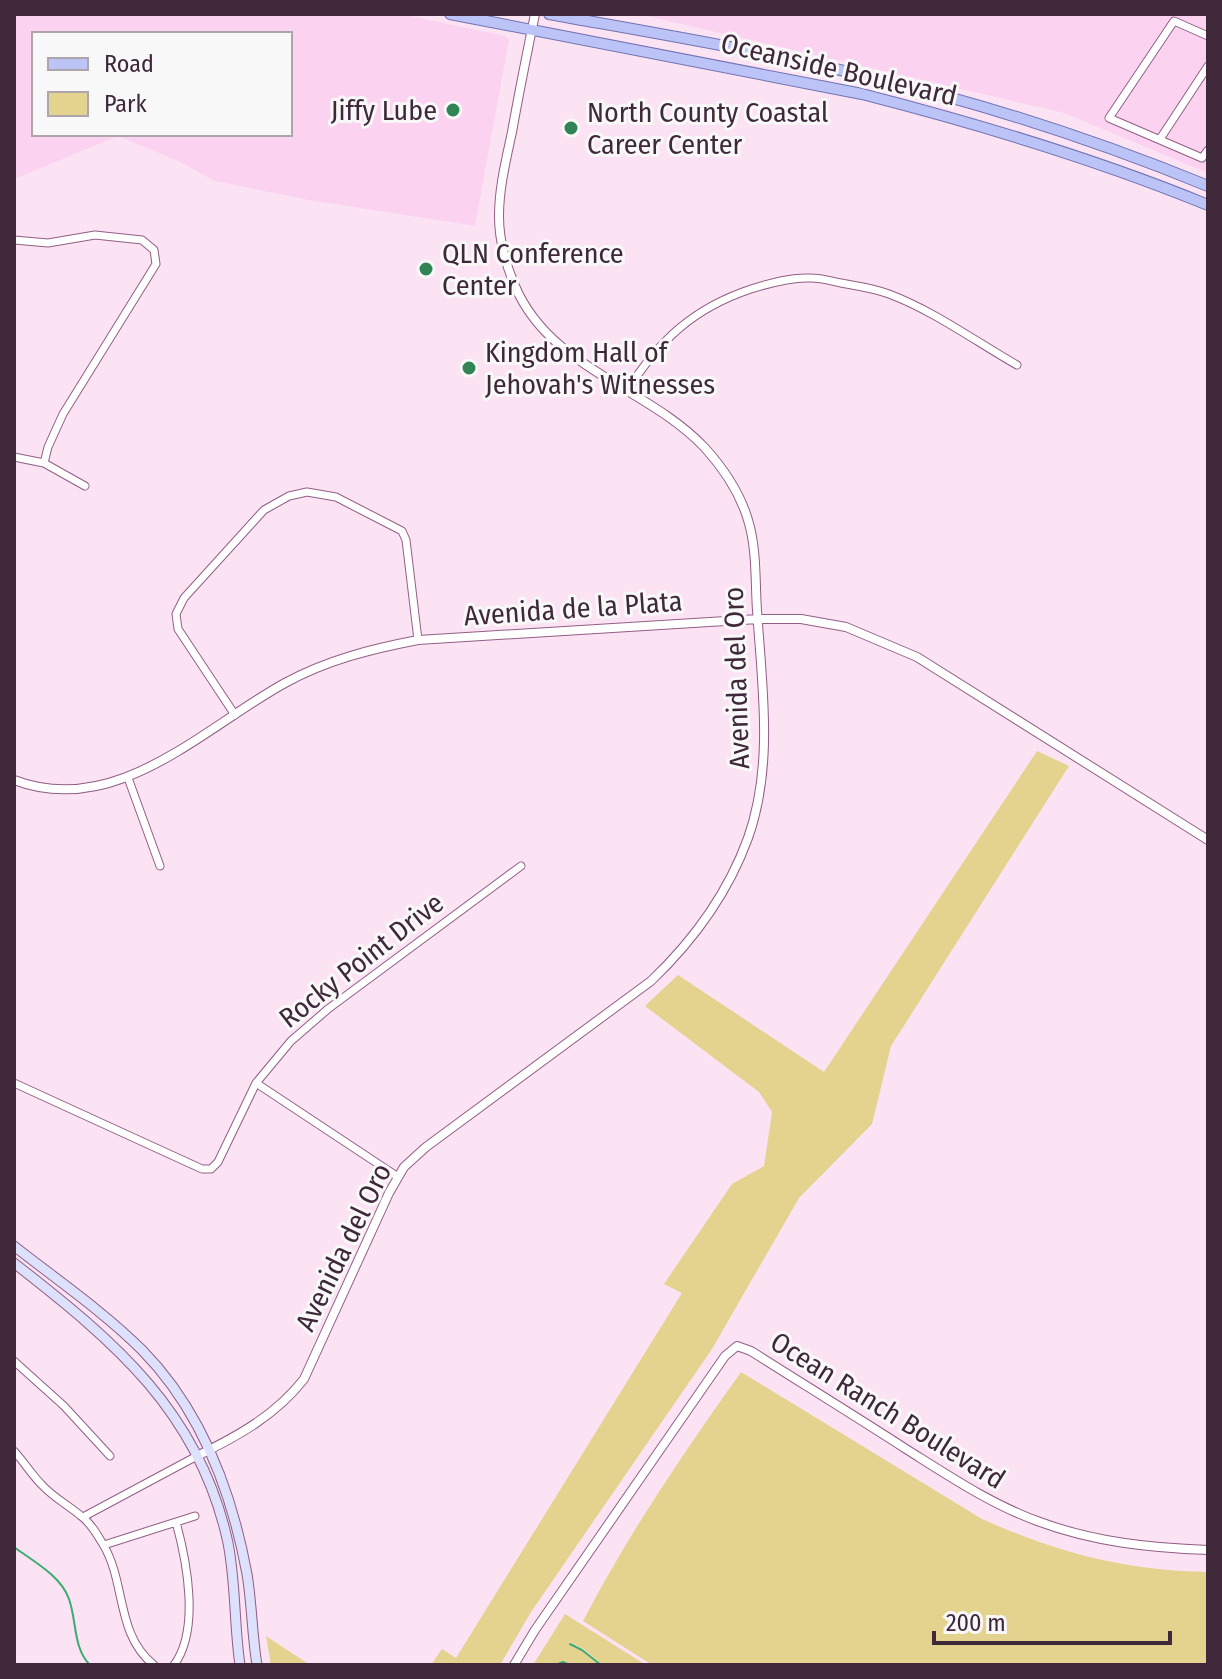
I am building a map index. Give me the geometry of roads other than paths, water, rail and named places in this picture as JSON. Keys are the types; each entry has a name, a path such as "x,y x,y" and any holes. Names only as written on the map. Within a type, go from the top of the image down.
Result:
{"main road":[{"name":"Oceanside Boulevard","path":"450,14 910,106 1086,160 1208,205"},
{"name":"Oceanside Boulevard","path":"549,14 923,90 1091,143 1208,186"},
{"path":"14,1246 142,1351 173,1390 210,1450 223,1481 248,1577 257,1665"},
{"path":"14,1263 105,1337 140,1371 161,1397 197,1456 227,1539 235,1580 234,1614 240,1665"}],"street":[{"name":"Avenida del Oro","path":"197,1456 265,1418 287,1401 304,1379 404,1167 426,1147 651,981 680,954 735,868 748,836 761,786 764,728 753,545 749,523 733,486 712,456 694,438 567,352 545,332 515,287 505,255 499,218 501,188 535,14"},
{"path":"1208,36 1174,21 1109,118 1202,158 1208,150"},
{"path":"1160,139 1208,66"},
{"path":"15,243 48,243 95,235 142,240 157,257 151,273 63,414 44,463"},
{"path":"627,391 639,371 670,335 698,312 727,297 773,282 811,278 890,294 1017,365"},
{"path":"14,457 44,463 85,486"},
{"path":"235,715 178,629 176,614 184,598 264,510 289,496 307,492 332,495 402,531 406,540 418,640"},
{"name":"Avenida de la Plata","path":"14,780 58,789 93,787 128,778 188,746 284,684 323,665 370,649 418,640 801,619 846,627 917,657 1208,840"},
{"path":"128,778 160,866"},
{"name":"Rocky Point Drive","path":"14,1083 202,1169 211,1169 218,1162 256,1083 306,1027 521,866"},
{"path":"256,1083 398,1177"},
{"name":"Ocean Ranch Boulevard","path":"514,1665 649,1464 725,1356 737,1346 751,1351 971,1489 1011,1510 1070,1532 1101,1539 1138,1546 1208,1550"},
{"path":"14,1361 64,1406 110,1456"},
{"path":"14,1451 41,1485 83,1517 104,1545 112,1560 129,1632 140,1651 154,1665"},
{"path":"83,1517 197,1456"},
{"path":"104,1545 195,1516"},
{"path":"174,1665 185,1644 189,1594 176,1522"}],"waterway":[{"path":"14,1547 60,1583 72,1608 81,1651 90,1665"},
{"path":"570,1644 601,1665"},
{"path":"555,1665 563,1662 570,1665"}],"place":[{"name":"Jiffy Lube","path":"453,110"},
{"name":"North County Coastal Career Center","path":"571,128"},
{"name":"QLN Conference Center","path":"426,269"},
{"name":"Kingdom Hall of Jehovah's Witnesses","path":"469,368"}]}
